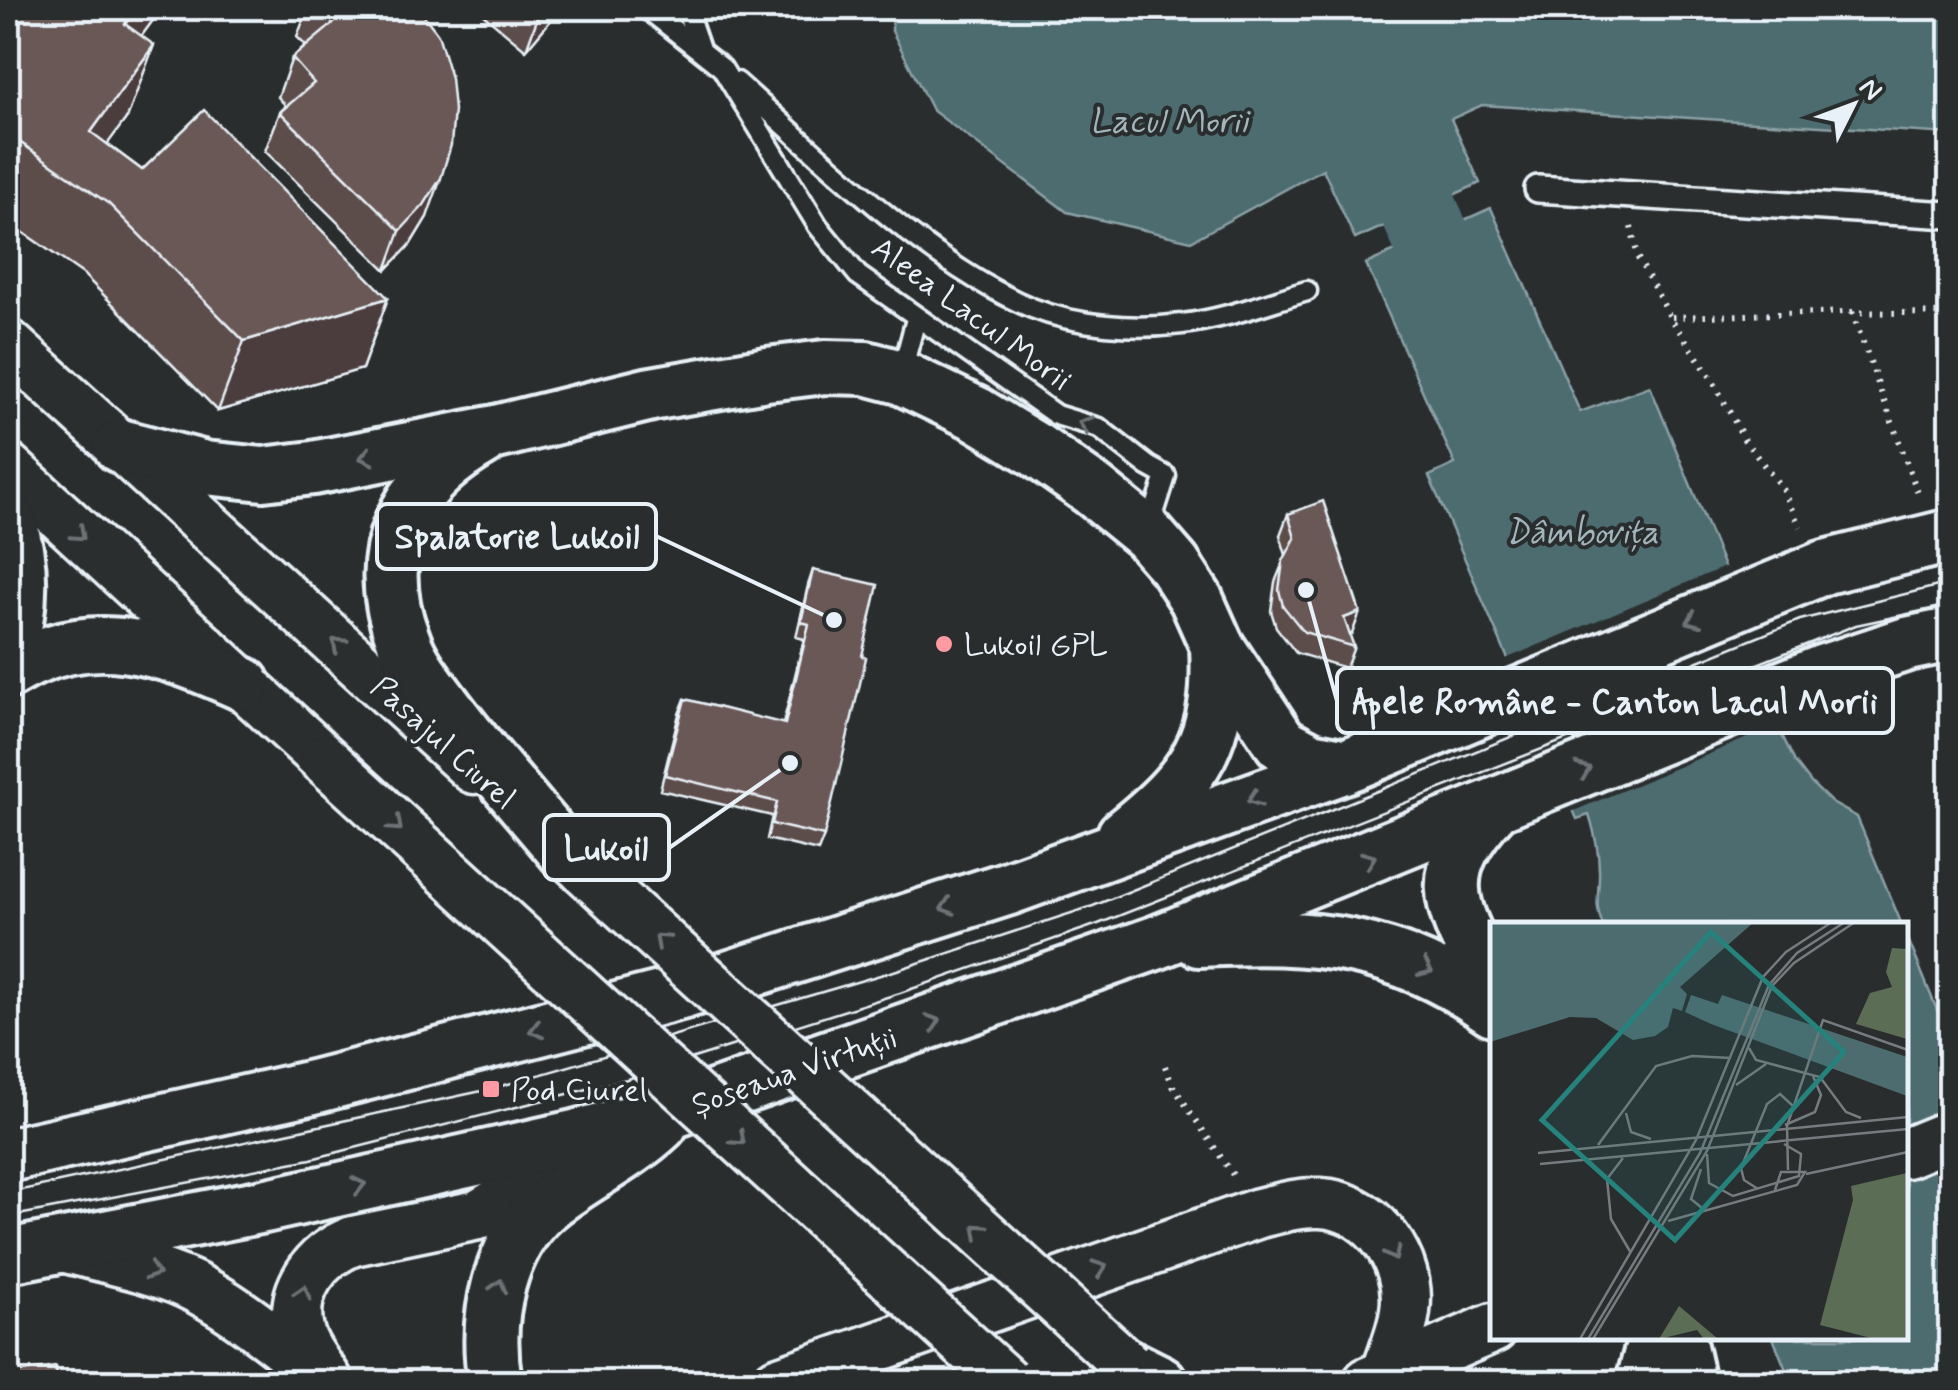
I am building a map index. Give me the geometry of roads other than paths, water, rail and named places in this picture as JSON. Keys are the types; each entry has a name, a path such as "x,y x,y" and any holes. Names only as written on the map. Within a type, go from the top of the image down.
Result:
{"main road":[{"name":"Pasajul Ciurel","path":"8,344 1145,1377"},
{"path":"120,446 206,468 263,474 496,432 651,394 767,374 825,367 866,368 900,377 977,414 1036,450 1147,534 1174,564 1196,599 1216,646 1281,743 1310,759 1346,766"},
{"path":"496,432 441,468 406,508 394,540 393,606 403,642 424,678 459,726 565,852"},
{"path":"8,468 1006,1382"},
{"path":"8,518 20,574 17,618 8,653"},
{"path":"8,1155 313,1088 684,992 1006,888 1346,766 1783,582 1864,555 1938,524"},
{"name":"Șoseaua Virtuții","path":"8,1256 264,1206 674,1111 1158,942 1822,672 1950,635"},
{"path":"8,672 25,661 60,649 102,642 143,646 188,659 243,684"},
{"path":"1099,855 1169,797 1201,754 1217,704 1216,646"},
{"path":"1490,981 1457,917 1452,890 1461,848 1494,807"},
{"path":"1158,942 1260,937 1338,941 1408,962 1447,979 1490,1007"},
{"path":"495,1382 493,1310 505,1265 531,1222 550,1202 639,1144 674,1111"},
{"path":"1908,1152 1950,1135"},
{"path":"330,1382 305,1344 298,1318 303,1286 317,1262 353,1242 478,1215 496,1207 574,1137"},
{"path":"777,1382 1297,1203 1325,1203 1352,1210 1384,1237 1404,1278 1406,1300 1400,1335 1376,1378"},
{"path":"60,1246 188,1284 330,1382"},
{"path":"1376,1378 1490,1329"},
{"path":"1643,1382 1654,1340"},
{"path":"1678,1340 1688,1382"}],"street":[{"path":"1538,189 1950,215"}],"lane":[{"name":"Aleea Lacul Morii","path":"646,8 722,68 834,250 858,275 1056,415 1098,428 1166,476 1147,534"},
{"path":"686,8 700,50"},
{"path":"722,68 851,185 906,228 980,280 1034,308 1090,322 1181,324 1219,318 1307,291"},
{"path":"900,377 916,319"}],"water":[{"name":"Lacul Morii","path":"893,8 1950,8 1950,134 1482,105 1451,119 1480,183 1355,239 1323,169 1191,241 1067,212 932,110 892,31"},
{"name":"Dâmbovița","path":"1491,208 1580,412 1650,386 1790,728 1781,733 1795,762 1812,784 1832,803 1857,817 1901,922 1602,922 1597,849 1589,815 1577,819 1429,476 1455,464 1366,264"},
{"path":"1908,939 1950,1042 1950,1382 1791,1382 1774,1340 1908,1340"}],"waterway":[{"name":"Dâmbovița","path":"1355,8 1419,210 1473,334"}],"tram line":[{"path":"8,1193 491,1089 894,971 1093,906 1800,620 1950,583"},
{"path":"8,1217 311,1159 627,1079 900,993 1098,924 1856,625 1950,605"}],"place":[{"name":"Apele Române - Canton Lacul Morii","path":"1306,590"},
{"name":"Spalatorie Lukoil","path":"834,620"},
{"name":"Lukoil GPL","path":"944,644"},
{"name":"Lukoil","path":"790,763"},
{"name":"Pod Ciurel","path":"491,1089"}]}
